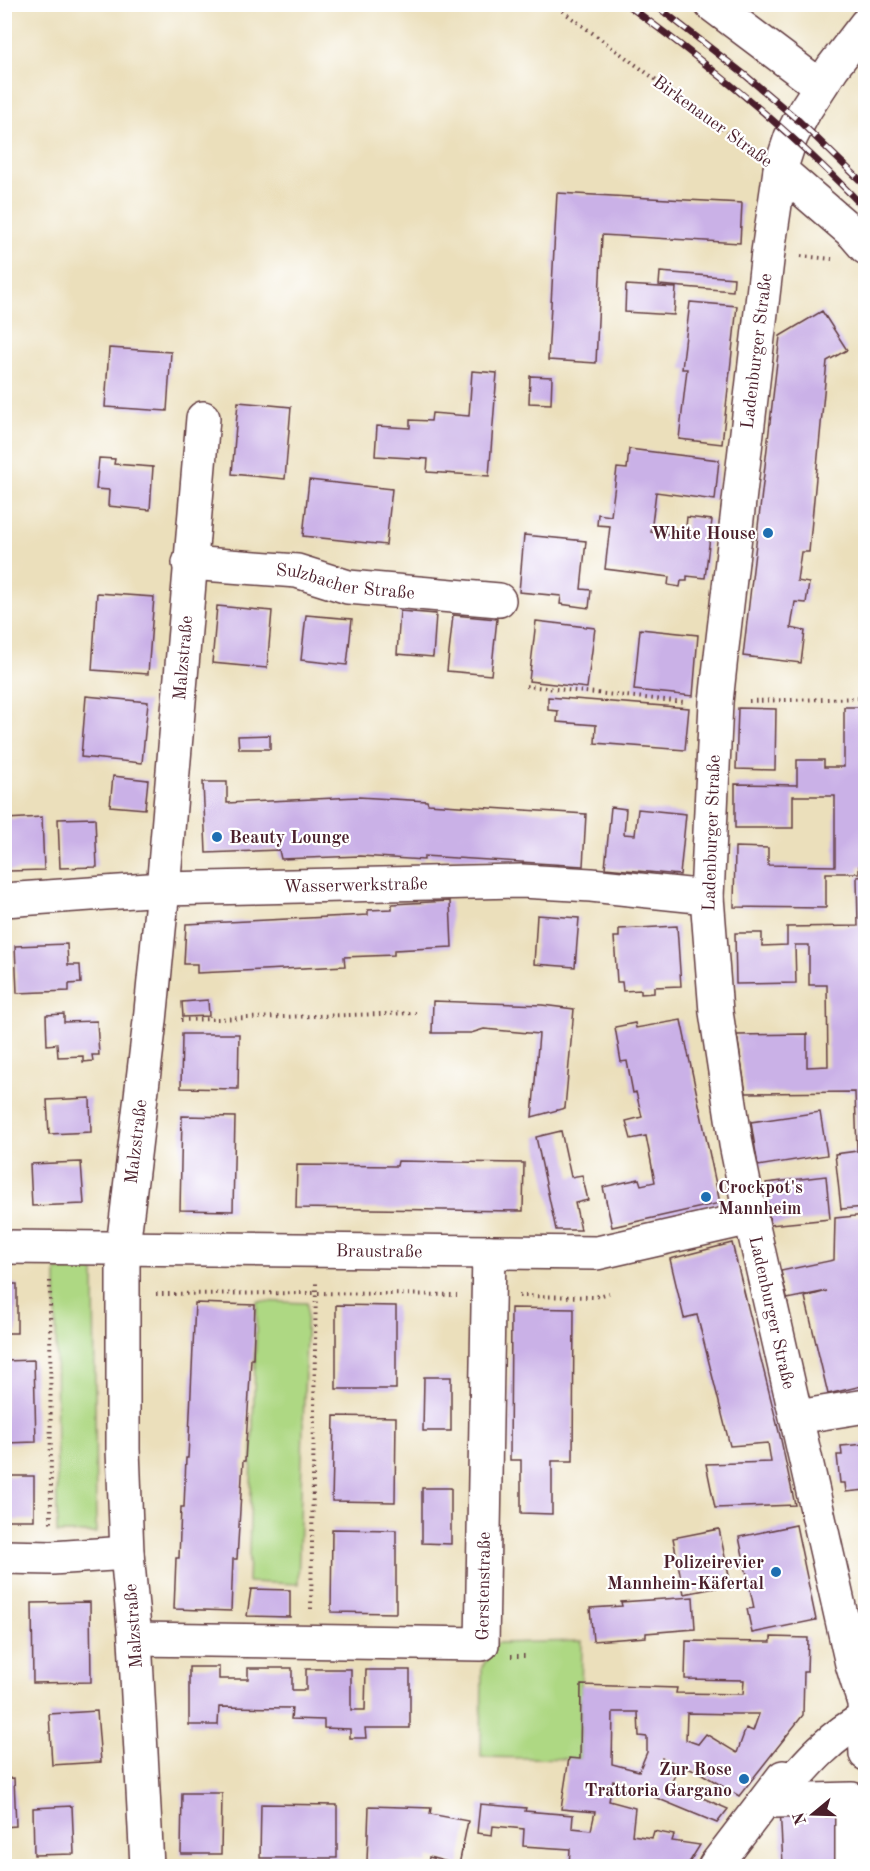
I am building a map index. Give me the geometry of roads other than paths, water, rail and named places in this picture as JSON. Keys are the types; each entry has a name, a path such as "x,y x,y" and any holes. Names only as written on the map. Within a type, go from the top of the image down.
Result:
{"street":[{"path":"711,4 820,86"},
{"name":"Ladenburger Straße","path":"866,24 820,86 795,129 780,170 768,252 716,702 707,897 716,1012 736,1144 852,1664 865,1711 866,1754"},
{"name":"Birkenauer Straße","path":"780,170 853,233 866,248"},
{"name":"Malzstraße","path":"147,1866 135,1639 127,1553 123,1449 123,1248 163,889 203,418"},
{"name":"Sulzbacher Straße","path":"189,563 297,571 348,587 499,600"},
{"name":"Wasserwerkstraße","path":"4,900 163,889 522,881 591,885 707,897"},
{"name":"Braustraße","path":"4,1247 597,1254 751,1218"},
{"name":"Gerstenstraße","path":"135,1639 482,1644 489,1252"},
{"path":"796,1417 866,1406"},
{"path":"4,1557 52,1558 127,1553"},
{"path":"715,1866 804,1749 835,1720 865,1711"},
{"path":"852,1866 852,1799 775,1801 815,1754 865,1711"}],"railway":[{"path":"626,4 751,101 810,154 866,210"},
{"path":"654,4 745,75 799,121 866,186"}],"place":[{"name":"White House","path":"768,533"},
{"name":"Beauty Lounge","path":"217,837"},
{"name":"Crockpot's Mannheim","path":"706,1197"},
{"name":"Polizeirevier Mannheim-Käfertal","path":"776,1572"},
{"name":"Zur Rose Trattoria Gargano","path":"744,1779"}]}
